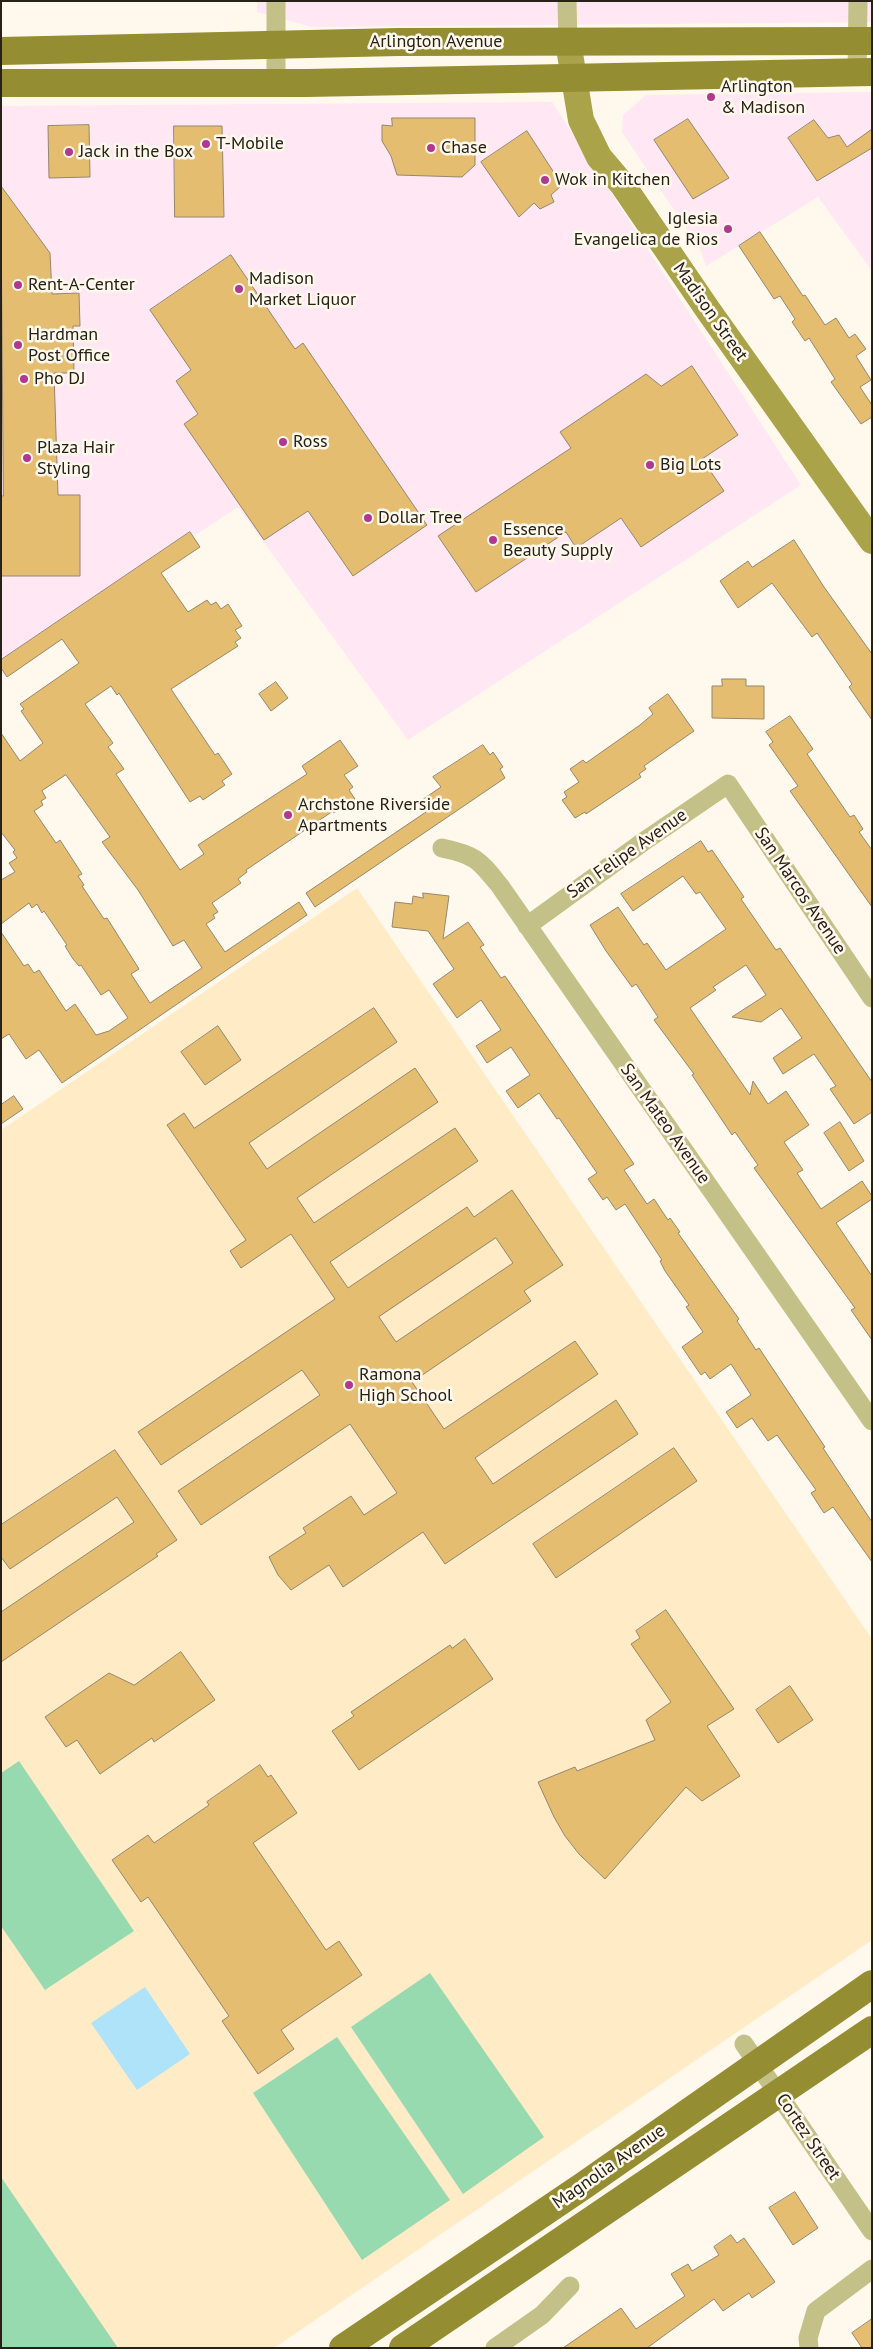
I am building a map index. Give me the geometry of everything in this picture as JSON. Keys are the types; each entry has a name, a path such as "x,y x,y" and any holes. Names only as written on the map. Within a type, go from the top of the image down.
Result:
{"main road":[{"name":"Arlington Avenue","path":"1,51 398,42 864,41"},
{"name":"Madison Street","path":"568,42 581,120 599,156 622,184 708,310 872,541"},
{"path":"1,83 276,83 864,73"},
{"name":"Magnolia Avenue","path":"343,2348 583,2186 750,2054 872,1984"},
{"name":"Magnolia Avenue","path":"403,2348 777,2092 872,2030"}],"street":[{"path":"276,1 276,83"},
{"path":"568,1 568,42"},
{"path":"858,1 864,41 864,73"},
{"name":"San Felipe Avenue","path":"527,926 643,842 728,784"},
{"name":"San Marcos Avenue","path":"728,784 872,998"},
{"name":"San Mateo Avenue","path":"442,848 464,853 481,861 872,1422"},
{"name":"Cortez Street","path":"750,2054 872,2231"},
{"path":"809,2348 808,2338 816,2311 872,2270"},
{"path":"495,2348 542,2316 570,2286"}],"shaded area":[{"path":"257,1 872,1 872,22 312,27 257,12"},
{"path":"872,92 872,271 818,197 706,266 700,249 622,132 623,115 646,95"},
{"path":"552,102 801,485 408,740 238,507 1,664 1,106"},
{"name":"Ramona High School","path":"357,888 872,1639 872,1940 274,2348 1,2348 1,1130"}],"green space":[{"path":"19,1761 134,1931 45,1990 1,1926 1,1773"},
{"path":"430,1973 544,2137 463,2194 351,2027"},
{"path":"337,2037 450,2200 362,2260 253,2093"},
{"path":"1,2177 118,2348 1,2348"}],"water":[{"path":"145,1987 190,2054 137,2090 91,2023"}],"building":[{"name":"Chase","path":"392,118 475,118 475,165 462,177 397,175 391,156 382,141 382,125 392,126"},
{"path":"688,119 729,178 693,199 654,140"},
{"path":"814,120 828,138 839,135 847,147 872,129 872,148 817,181 788,138"},
{"name":"Jack in the Box","path":"89,125 90,177 49,178 48,126"},
{"path":"174,126 222,126 224,217 175,217"},
{"path":"527,131 562,185 551,195 554,202 540,209 534,203 519,217 481,162"},
{"path":"1,186 50,253 52,294 79,293 80,326 73,326 74,373 54,373 58,495 80,495 80,576 1,576 1,496 3,496"},
{"path":"760,232 825,325 836,318 849,338 855,334 866,349 856,356 871,380 860,387 872,405 872,417 861,424 831,382 835,379 809,338 805,341 792,322 795,319 780,296 774,299 739,246"},
{"path":"231,255 295,349 303,343 427,525 353,576 308,511 264,540 184,424 198,414 176,381 191,370 150,310"},
{"path":"692,366 738,435 702,459 724,491 641,547 621,518 576,548 566,532 476,592 438,536 571,448 560,432 646,374 661,386"},
{"path":"190,532 200,547 161,573 188,612 207,600 211,605 216,602 221,609 228,604 242,626 235,630 241,638 235,642 238,646 171,689 215,755 218,753 232,774 222,781 225,785 203,800 200,796 190,802 119,693 117,695 111,686 85,704 113,743 108,747 124,769 116,774 180,870 204,854 198,845 307,774 302,766 340,740 358,766 344,775 353,787 349,790 355,799 334,813 333,811 246,870 247,872 238,879 241,883 212,903 218,912 213,915 215,918 206,924 225,952 299,902 307,915 62,1083 39,1050 26,1059 9,1034 1,1039 1,932 24,966 28,964 34,973 39,970 66,1011 75,1004 96,1035 109,1031 128,1018 109,990 101,995 81,965 79,966 73,959 65,946 67,945 44,911 42,913 37,904 32,908 29,903 1,924 1,880 15,872 9,863 17,858 13,852 15,850 1,832 1,733 20,761 43,743 21,711 24,709 20,704 79,663 62,639 7,677 1,668 1,660","holes":["66,775 110,837 102,842 138,890 173,946 184,940 202,968 150,1003 131,974 139,969 107,918 104,919 82,886 84,885 78,876 82,874 60,840 56,843 34,811 43,805 41,801 46,798 42,791"]},
{"path":"794,540 824,587 872,654 872,720 849,687 852,684 817,633 812,637 772,583 738,608 720,581 748,561 752,567"},
{"path":"722,679 746,679 746,686 764,686 764,719 712,718 712,686 722,686"},
{"path":"276,682 288,698 271,711 259,694"},
{"path":"668,694 694,731 644,766 646,769 639,774 641,777 586,814 585,812 575,818 562,800 567,797 564,792 579,782 570,769 583,760 586,763 640,725 653,714 649,708"},
{"path":"790,716 813,749 807,754 850,817 854,815 863,829 859,832 872,850 872,907 790,791 798,786 769,745 773,742 766,732"},
{"path":"483,745 490,755 493,752 503,767 500,769 505,778 315,907 306,893 426,812 419,802 441,787 433,777"},
{"path":"701,841 708,852 712,850 744,897 741,899 776,950 780,948 872,1082 872,1112 854,1124 830,1089 836,1086 814,1054 783,1074 773,1058 802,1038 781,1008 761,1022 732,1017 766,995 746,965 713,987 716,990 690,1008 750,1095 753,1081 768,1104 786,1091 809,1125 784,1142 803,1170 797,1173 821,1209 862,1181 872,1196 872,1199 836,1223 872,1276 872,1340 851,1310 855,1308 754,1168 758,1165 735,1132 732,1135 692,1075 694,1074 654,1020 658,1017 636,984 632,987 590,925 618,907 644,945 647,943 666,970 726,929 700,892 696,894 683,876 633,911 621,894"},
{"path":"423,893 449,896 443,939 468,922 484,945 480,947 501,978 505,976 634,1164 624,1170 647,1204 654,1199 668,1220 670,1218 680,1232 678,1233 739,1319 737,1321 756,1350 759,1348 872,1522 872,1562 833,1507 824,1513 811,1493 816,1490 777,1435 768,1441 752,1418 737,1428 726,1412 751,1395 731,1364 710,1379 705,1372 701,1375 682,1347 703,1332 686,1307 689,1305 665,1271 660,1261 662,1260 625,1204 616,1210 607,1197 603,1200 588,1179 597,1173 559,1118 557,1119 539,1093 518,1108 506,1091 530,1075 511,1047 487,1063 476,1046 501,1030 481,1000 457,1018 433,984 454,969 428,931 392,927 395,902 412,904 413,896 423,898"},
{"name":"Ramona High School","path":"374,1008 397,1042 249,1143 267,1169 415,1068 438,1102 297,1198 314,1223 455,1128 478,1161 330,1262 348,1288 467,1207 474,1217 512,1190 563,1265 524,1291 531,1301 412,1382 444,1429 575,1341 598,1374 475,1458 493,1484 616,1400 638,1434 445,1564 423,1532 343,1587 329,1565 291,1590 278,1575 269,1557 306,1533 303,1528 351,1496 364,1515 397,1493 350,1424 201,1525 178,1491 320,1395 302,1370 161,1465 138,1432 335,1299 291,1234 241,1268 230,1251 246,1240 167,1125 184,1113 194,1128","holes":["496,1238 513,1263 396,1342 379,1317"]},
{"path":"218,1026 241,1060 205,1085 181,1052"},
{"path":"14,1096 23,1109 1,1124 1,1105"},
{"path":"840,1122 864,1161 849,1171 824,1133"},
{"path":"674,1448 697,1481 556,1578 533,1544"},
{"path":"115,1450 177,1540 156,1554 158,1556 1,1662 1,1612 134,1522 117,1497 10,1569 1,1557 1,1525"},
{"path":"666,1610 734,1709 707,1726 740,1776 702,1801 686,1787 605,1879 579,1854 565,1836 538,1782 575,1767 577,1771 655,1740 646,1720 671,1702 631,1644 640,1638 636,1631"},
{"path":"465,1639 493,1679 359,1770 332,1731 354,1716 351,1712 450,1645 452,1648"},
{"path":"181,1652 215,1700 154,1742 152,1738 100,1774 77,1740 66,1747 45,1717 109,1673 134,1685"},
{"path":"790,1686 813,1720 778,1743 756,1710"},
{"path":"260,1765 268,1777 271,1775 297,1813 253,1843 326,1950 339,1941 362,1975 281,2030 294,2049 258,2074 222,2021 229,2016 148,1897 141,1902 112,1860 148,1835 154,1843 209,1805 207,1802"},
{"path":"795,2192 818,2228 793,2245 769,2208"},
{"path":"731,2235 737,2243 744,2238 775,2282 752,2298 749,2293 723,2311 714,2299 647,2348 563,2348 621,2308 636,2329 685,2296 671,2274 688,2264 692,2271 719,2255 714,2247"},
{"path":"872,2319 872,2348 862,2348 852,2333"}],"place":[{"name":"Arlington & Madison","path":"711,97"},
{"name":"T-Mobile","path":"206,144"},
{"name":"Chase","path":"431,148"},
{"name":"Jack in the Box","path":"69,152"},
{"name":"Wok in Kitchen","path":"545,180"},
{"name":"Iglesia Evangelica de Rios","path":"728,229"},
{"name":"Rent-A-Center","path":"18,285"},
{"name":"Madison Market Liquor","path":"239,289"},
{"name":"Hardman Post Office","path":"18,345"},
{"name":"Pho DJ","path":"24,379"},
{"name":"Ross","path":"283,442"},
{"name":"Plaza Hair Styling","path":"27,458"},
{"name":"Big Lots","path":"650,465"},
{"name":"Dollar Tree","path":"368,518"},
{"name":"Essence Beauty Supply","path":"493,540"},
{"name":"Archstone Riverside Apartments","path":"288,815"},
{"name":"Ramona High School","path":"349,1385"}]}
